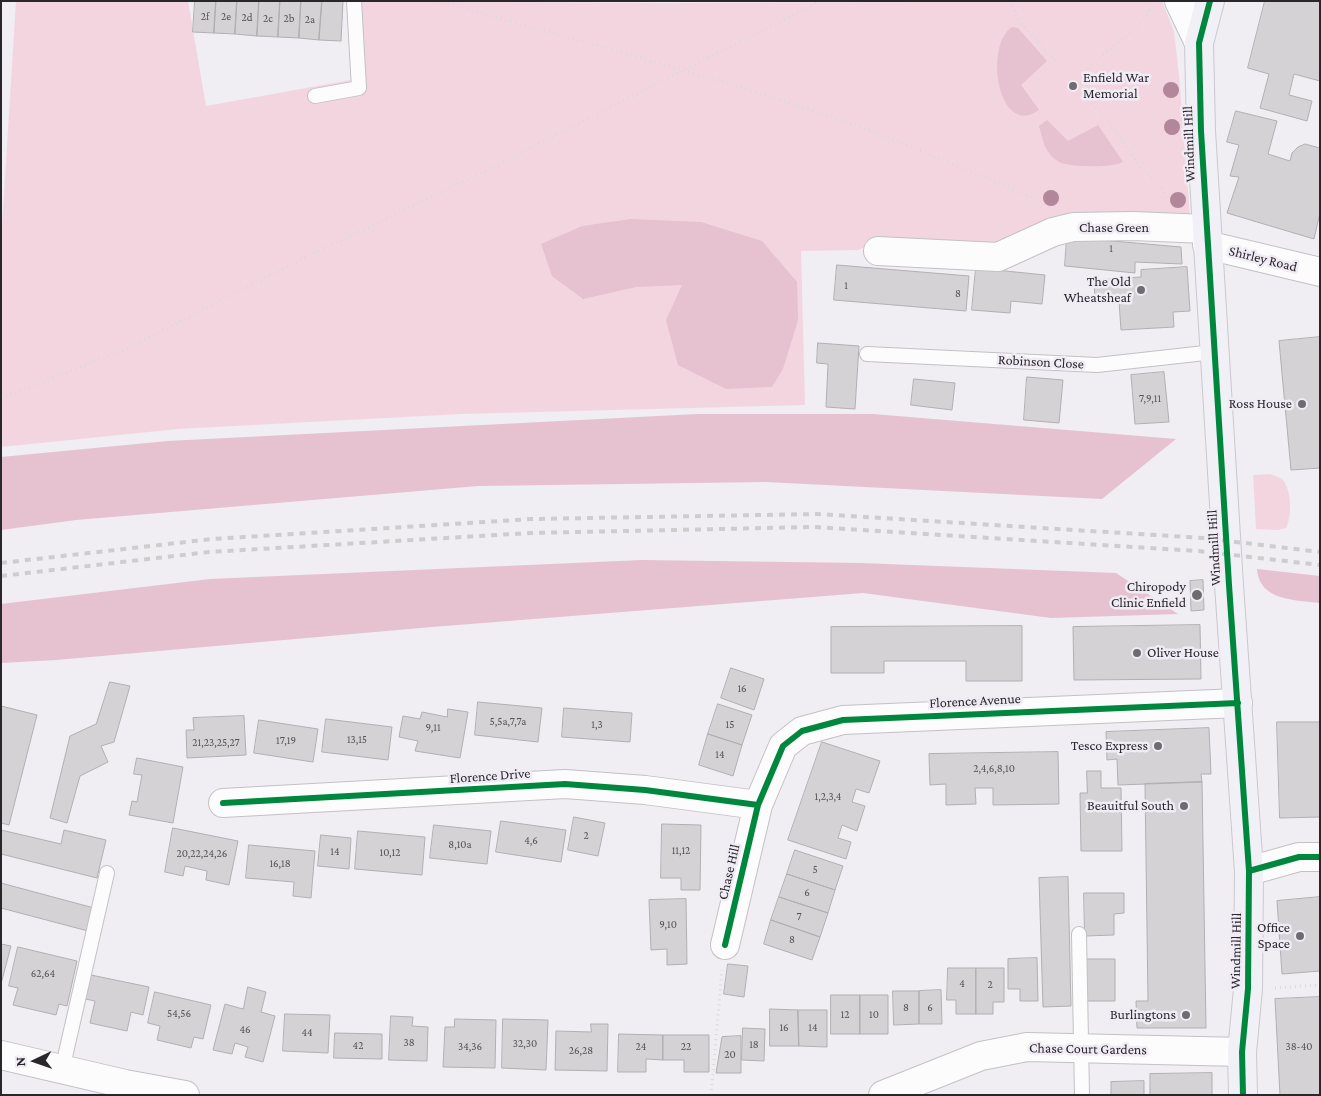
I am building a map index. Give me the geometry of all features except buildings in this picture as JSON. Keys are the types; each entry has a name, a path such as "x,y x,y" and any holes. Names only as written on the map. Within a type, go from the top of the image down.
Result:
{"main road":[{"name":"Windmill Hill","path":"1210,1 1199,44 1198,234 1214,352 1249,871 1248,989 1242,1052 1243,1095"}],"street":[{"path":"1179,1 1199,44"},
{"name":"Chase Green","path":"878,251 998,257 1053,232 1072,227 1133,226 1198,234"},
{"name":"Shirley Road","path":"1198,234 1320,272"},
{"name":"Florence Avenue","path":"758,805 783,746 802,731 843,720 1238,703"},
{"name":"Florence Drive","path":"223,803 564,784 645,790 758,805"},
{"name":"Chase Hill","path":"725,945 758,805"},
{"path":"1249,871 1299,857 1320,857"},
{"name":"Chase Court Gardens","path":"883,1095 934,1085 981,1056 1027,1047 1242,1052"},
{"path":"1,1055 125,1084 185,1095"}],"lane":[{"path":"315,96 359,88 354,1"},
{"name":"Robinson Close","path":"867,354 1097,365 1214,352"},
{"path":"62,1070 107,873"},
{"path":"1079,934 1082,1095"}],"path":[{"path":"438,1 682,70 824,114 940,158 1050,206 1072,227"},
{"path":"1,398 124,350 292,264 489,168 820,1"},
{"path":"1010,1 1019,21 1061,67"},
{"path":"1084,72 1146,18 1153,1"},
{"path":"1088,100 1106,117 1142,169 1161,187 1198,234"},
{"path":"711,1095 725,945"},
{"path":"1270,988 1320,985"}],"shaded area":[{"path":"16,1 188,1 206,106 351,80 347,1 663,3 1162,1 1174,31 1190,217 1001,246 882,238 859,250 801,251 805,405 461,414 178,429 1,447 1,241"},
{"path":"1012,27 1018,28 1047,61 1021,85 1039,110 1025,116 1014,112 1005,102 997,70 998,52 1003,37"},
{"path":"1047,120 1068,141 1098,125 1123,162 1093,166 1061,163 1050,154 1044,143 1039,126"},
{"path":"631,219 701,222 762,241 797,282 798,320 783,369 772,387 726,389 678,365 666,320 682,285 636,287 583,299 552,276 541,244 582,226"},
{"path":"698,414 873,414 1176,439 1102,499 766,482 478,486 76,520 1,530 1,457 168,441"},
{"path":"1270,474 1282,479 1288,489 1290,510 1288,523 1286,528 1278,530 1256,529 1253,475"},
{"path":"642,560 861,563 1116,573 1178,614 1051,618 863,593 1,663 1,604 210,579"},
{"path":"1257,569 1320,576 1320,603 1280,597 1271,593 1259,580"}],"railway":[{"path":"1,563 212,539 532,519 817,514 1203,538 1320,552"},
{"path":"1,576 209,552 530,533 814,527 1198,551 1320,565"}],"cycle path":[{"path":"1210,1 1199,43 1201,131 1249,871 1248,989 1242,1052 1243,1095"},
{"path":"725,945 758,805 783,746 802,731 843,720 1238,703"},
{"path":"223,803 565,784 645,790 758,805"},
{"path":"1249,871 1299,857 1320,857"}],"place":[{"name":"Enfield War Memorial","path":"1073,86"},
{"name":"The Old Wheatsheaf","path":"1141,290"},
{"name":"Ross House","path":"1302,404"},
{"name":"Chiropody Clinic Enfield","path":"1197,595"},
{"name":"Oliver House","path":"1137,653"},
{"name":"Tesco Express","path":"1158,746"},
{"name":"Beauitful South","path":"1184,806"},
{"name":"Office Space","path":"1300,936"},
{"name":"Burlingtons","path":"1186,1015"}]}
